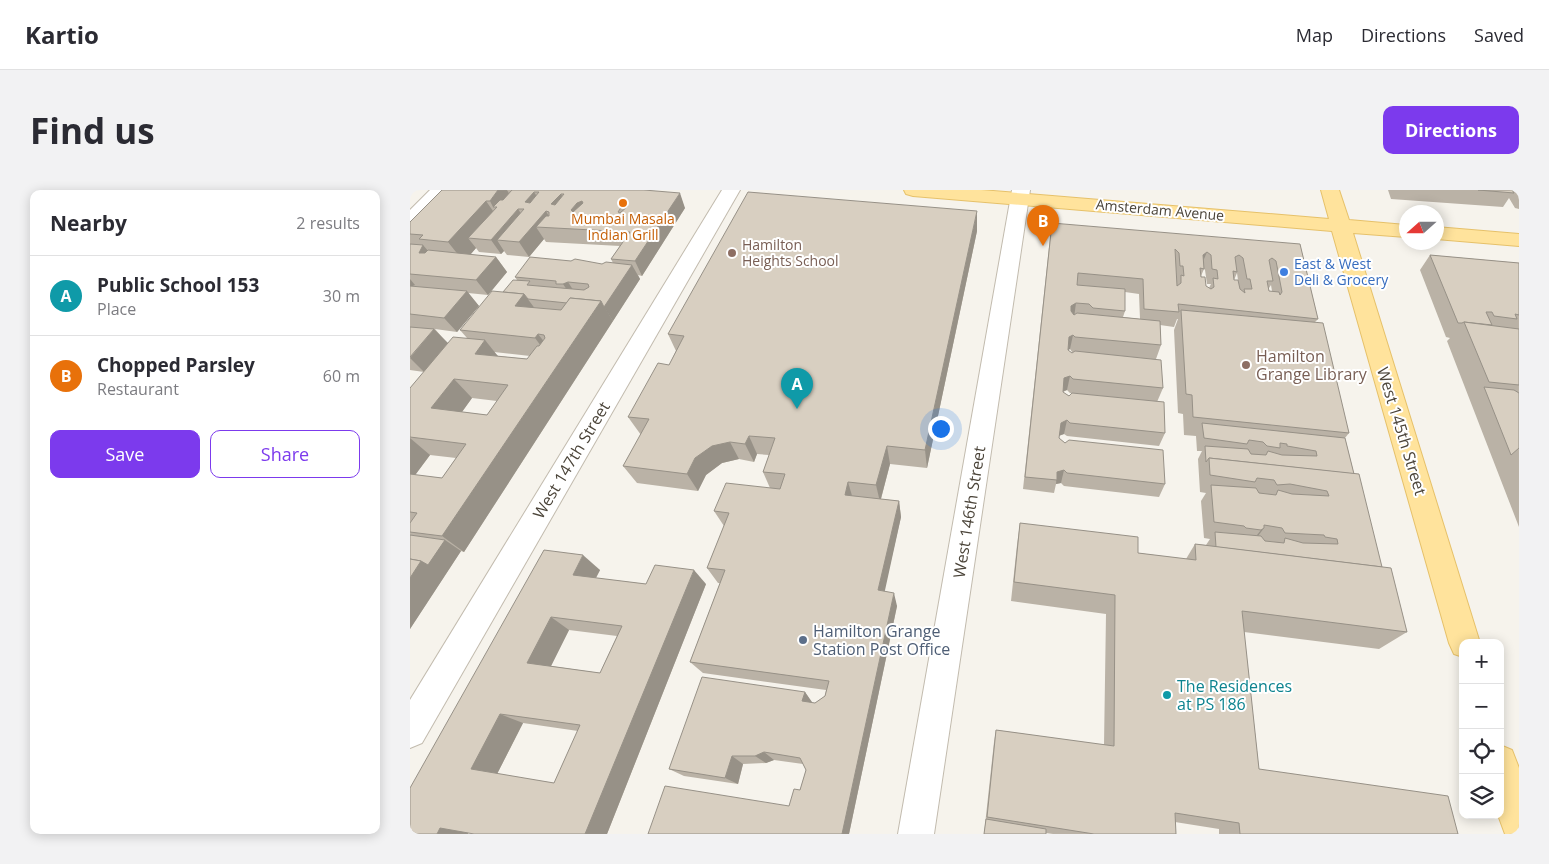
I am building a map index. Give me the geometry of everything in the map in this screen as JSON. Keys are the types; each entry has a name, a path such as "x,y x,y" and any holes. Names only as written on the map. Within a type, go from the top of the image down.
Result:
{"main road":[{"name":"Amsterdam Avenue","path":"913,190 1020,194 1399,230"},
{"name":"West 145th Street","path":"1330,190 1464,639"},
{"path":"1444,234 1519,240"},
{"path":"1504,774 1519,825"}],"street":[{"path":"410,220 441,190"},
{"name":"West 147th Street","path":"410,730 731,190"},
{"name":"West 146th Street","path":"916,834 1020,194"}],"building":[{"path":"442,190 498,190 490,201 486,201 448,242 419,239 423,235 410,234 410,222"},
{"path":"512,190 644,190 680,193 635,261 611,259 630,232 536,227 546,216 549,216 549,212 546,211 519,242 497,240 524,209 518,209 491,240 468,238 497,207 493,207 500,200 503,200","holes":["534,192 539,192 530,203 525,202","561,194 564,194 555,205 551,204","582,201 583,203 573,212 571,210 577,203","622,206 628,206 620,213 618,212"]},
{"path":"1478,190 1512,190 1514,193"},
{"path":"748,192 977,211 925,450 887,446 876,485 848,482 845,495 899,501 878,590 894,593 842,834 648,834 665,786 789,806 794,789 800,790 806,770 800,758 764,752 755,756 732,756 725,778 669,769 702,677 805,692 802,701 815,703 825,696 829,681 690,662 725,570 707,568 729,513 714,511 726,483 780,489 785,474 763,472 775,438 749,436 745,444 730,442 712,446 695,458 687,474 623,466 649,419 628,417 658,363 669,365 684,336 668,334"},
{"path":"1052,223 1300,244 1318,319 1178,304 1179,312 1144,309 1143,279 1078,273 1077,285 1125,289 1125,311 1093,308 1089,304 1076,303 1071,306 1071,311 1074,315 1077,313 1160,321 1161,345 1075,337 1073,335 1069,337 1068,350 1072,353 1075,351 1161,360 1163,388 1073,379 1070,376 1064,378 1063,392 1069,396 1072,393 1164,402 1165,433 1070,423 1067,420 1061,423 1059,438 1065,443 1069,440 1163,450 1165,484 1067,473 1064,470 1057,472 1057,480 1025,477","holes":["1175,249 1179,253 1180,266 1183,266 1184,276 1181,275 1181,283 1177,286","1207,252 1211,255 1212,269 1217,270 1218,279 1213,278 1214,287 1211,289 1206,286 1205,277 1201,277 1200,268 1204,269 1203,255","1239,255 1243,258 1247,279 1250,279 1252,289 1244,289 1245,293 1240,289 1238,280 1234,280 1233,271 1237,272 1235,257","1272,258 1276,261 1282,292 1280,295 1279,292 1269,291 1267,281 1273,281 1269,260"]},
{"path":"410,244 423,245 419,253 425,253 428,250 496,257 476,280 410,274"},
{"path":"1430,255 1519,263 1519,315 1515,314 1517,319 1494,316 1492,312 1486,312 1492,325 1458,323"},
{"path":"530,257 571,261 575,259 602,264 606,262 632,265 604,307 601,301 570,298 567,303 528,299 524,294 503,292 513,280 530,281 527,285 584,290 589,287 588,284 568,282 556,284 556,281 515,277"},
{"path":"410,286 467,291 444,318 410,314"},
{"path":"492,291 524,294 515,306 561,310 570,298 601,301 442,536 410,532 410,523 417,513 410,512 410,474 442,478 466,444 410,437 410,388 453,337 485,340 475,354 527,359 545,338 544,335 538,334 535,338 460,330","holes":["454,379 508,385 487,415 431,408"]},
{"path":"1181,310 1323,323 1349,433 1193,417 1192,395 1186,394"},
{"path":"1464,322 1519,329 1519,385 1489,382"},
{"path":"410,327 434,329 410,357"},
{"path":"1484,387 1514,390 1519,393 1519,448 1511,455"},
{"path":"1202,423 1345,438 1354,474 1209,458 1206,462 1205,446 1248,449 1251,454 1266,455 1268,451 1282,455 1317,456 1316,451 1287,446 1287,444 1280,443 1280,448 1267,446 1263,442 1249,440 1247,444 1204,438"},
{"path":"1209,458 1359,474 1382,567 1216,547 1215,532 1261,536 1265,541 1284,543 1285,538 1303,543 1338,544 1337,539 1325,537 1324,535 1285,533 1282,528 1264,525 1264,528 1261,530 1214,522 1211,485 1256,488 1259,493 1276,495 1278,490 1292,494 1329,496 1327,491 1290,484 1277,485 1274,480 1257,478 1255,482 1210,475"},
{"name":"The Residences at PS 186","path":"1020,523 1138,537 1138,553 1196,560 1195,544 1391,568 1407,632 1242,611 1259,769 1448,796 1458,834 1240,834 1239,823 1175,813 1176,834 1094,834 987,817 996,730 1114,746 1115,595 1014,582"},
{"path":"410,535 445,540 428,565 421,561 410,559"},
{"path":"544,550 583,555 573,575 646,584 655,565 694,570 585,834 474,834 440,828 437,834 410,834 410,788","holes":["551,617 622,626 600,673 527,663","500,714 580,725 554,783 471,769"]},
{"path":"410,559 421,561 410,578"},
{"path":"986,819 1046,829 1046,834 984,834"}],"place":[{"name":"Mumbai Masala Indian Grill","path":"623,203"},
{"name":"Chopped Parsley","path":"1043,246"},
{"name":"Hamilton Heights School","path":"732,253"},
{"name":"East & West Deli & Grocery","path":"1284,272"},
{"name":"Hamilton Grange Library","path":"1246,365"},
{"name":"Public School 153","path":"797,409"},
{"name":"Hamilton Grange Station Post Office","path":"803,640"},
{"name":"The Residences at PS 186","path":"1167,695"}]}
